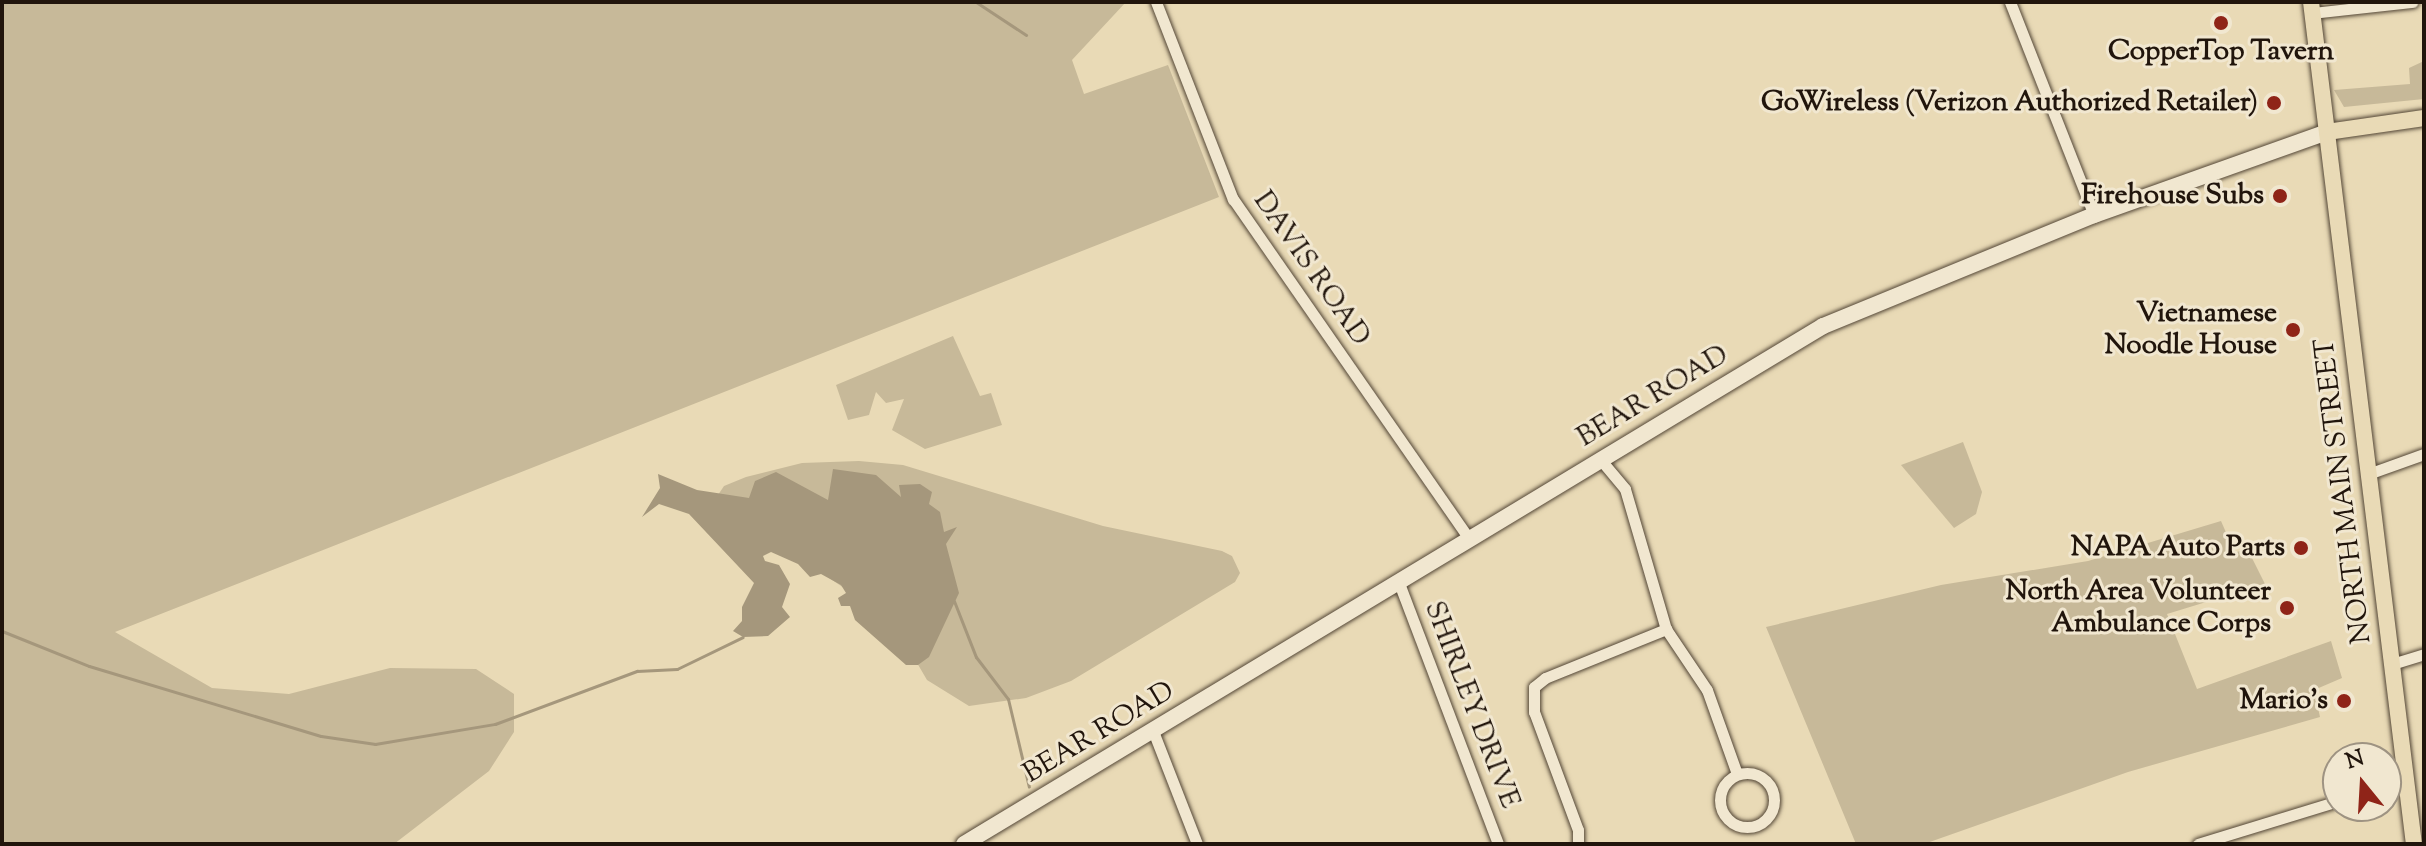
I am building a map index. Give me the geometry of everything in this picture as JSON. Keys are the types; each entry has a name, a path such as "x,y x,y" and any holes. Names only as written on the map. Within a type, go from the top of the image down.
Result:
{"main road":[{"name":"NORTH MAIN STREET","path":"2312,8 2414,844"},
{"name":"BEAR ROAD","path":"964,844 1823,326 2094,215 2327,132 2424,118"}],"street":[{"name":"DAVIS ROAD","path":"1156,2 1233,199 1470,540"},
{"path":"2010,2 2094,215"},
{"path":"2312,8 2412,2"},
{"path":"2368,474 2424,454"},
{"path":"1600,459 1631,505 1666,629 1707,690 1737,774"},
{"name":"SHIRLEY DRIVE","path":"1399,583 1498,844"},
{"name":"SHIRLEY DRIVE","path":"1578,844 1578,830 1534,712 1534,687 1545,678 1666,629"},
{"path":"2392,664 2424,654"},
{"path":"1153,731 1197,844"},
{"path":"1737,774 1758,775 1772,790 1772,811 1757,826 1736,825 1721,810 1721,789 1737,774"},
{"path":"2402,781 2407,779"},
{"path":"2198,844 2322,806"}],"shaded area":[{"path":"2,2 1126,2 1072,60 1084,94 1168,65 1219,197 115,632 212,688 289,694 390,668 476,669 514,694 514,732 489,771 394,844 2,844"},
{"path":"2424,61 2424,99 2344,107 2334,90 2410,84 2409,68"},
{"path":"953,336 980,396 991,393 1002,425 925,449 892,430 904,399 886,403 876,392 869,415 848,420 836,385"},
{"path":"1963,442 1982,492 1976,514 1954,528 1901,465"},
{"path":"859,461 903,465 1103,526 1222,551 1232,556 1240,573 1235,582 1071,681 1026,698 969,706 927,680 899,632 859,598 714,501 724,486 746,477 802,463"},
{"path":"833,469 876,475 901,497 899,485 920,484 932,492 929,504 940,512 944,532 957,527 946,544 959,593 929,657 918,665 906,665 855,620 850,606 841,606 838,598 846,593 841,585 821,574 810,577 798,564 771,552 763,556 765,561 779,565 790,584 782,607 790,617 768,636 743,637 733,631 742,621 742,607 754,583 689,514 659,504 642,517 660,488 658,474 697,490 749,498 755,481 776,472 828,500"},
{"path":"2221,521 2235,553 2247,548 2265,584 2167,614 2197,689 2331,641 2342,678 2314,690 2320,717 2128,772 1924,844 1856,844 1766,627 1941,585 2088,561"}],"waterway":[{"path":"976,2 1026,35"},
{"path":"954,601 976,657 1008,699 1029,787"},
{"path":"2,631 89,666 321,736 375,744 495,724 637,671 677,669 743,637"}],"place":[{"name":"CopperTop Tavern","path":"2221,23"},
{"name":"GoWireless (Verizon Authorized Retailer)","path":"2274,103"},
{"name":"Firehouse Subs","path":"2280,196"},
{"name":"Vietnamese Noodle House","path":"2293,330"},
{"name":"NAPA Auto Parts","path":"2301,548"},
{"name":"North Area Volunteer Ambulance Corps","path":"2287,608"},
{"name":"Mario's","path":"2344,701"}]}
